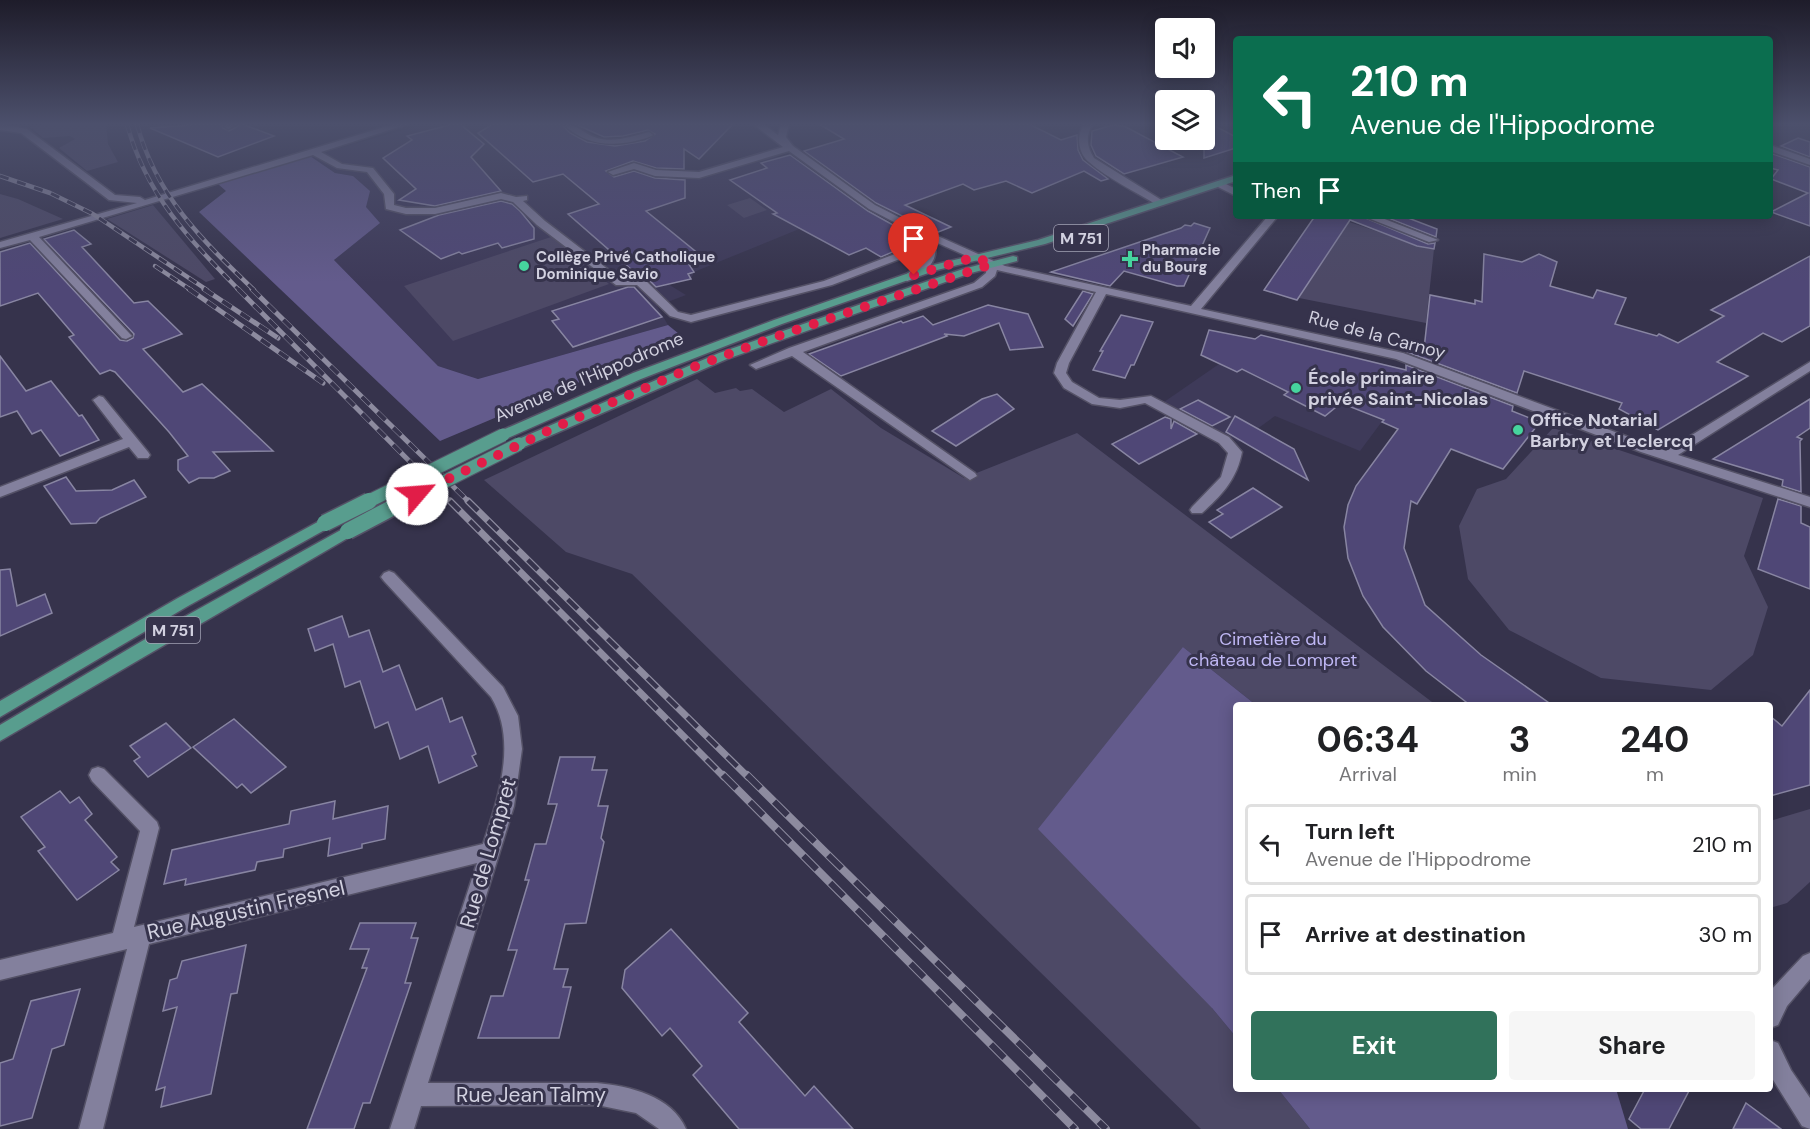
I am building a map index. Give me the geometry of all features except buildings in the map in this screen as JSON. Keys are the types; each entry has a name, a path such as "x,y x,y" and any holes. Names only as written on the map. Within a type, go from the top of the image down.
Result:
{"main road":[{"name":"Avenue de l'Hippodrome","path":"0,710 183,602 325,524 503,435 687,356 933,268 1041,242 1160,203 1230,188"},
{"name":"Avenue de l'Hippodrome","path":"0,734 165,634 348,531 406,499 519,444 723,356 992,264 1042,251 1230,188"}],"street":[{"path":"84,177 112,198 140,200"},
{"path":"47,231 98,218 228,177"},
{"path":"375,177 389,194 389,207 406,211 435,211 501,196 521,199 541,223 620,283 640,281 674,314 691,320 828,283 930,244"},
{"path":"829,177 854,195 918,231 930,244 932,253 929,262 907,278"},
{"path":"1118,177 1160,203"},
{"path":"0,245 102,211 204,184"},
{"path":"102,211 112,198"},
{"path":"1193,311 1271,219"},
{"path":"1376,219 1433,240"},
{"name":"Rue de la Carnoy","path":"918,231 975,257 1019,273 1409,359 1667,456 1810,502"},
{"path":"32,236 126,336"},
{"path":"756,365 978,285 991,274 992,264"},
{"path":"1102,292 1063,363 1060,373 1068,385 1096,401 1120,404 1147,399 1224,440 1235,452 1234,465 1222,488 1197,510"},
{"path":"793,351 970,476"},
{"path":"1667,456 1810,366"},
{"path":"99,400 142,455"},
{"path":"0,492 131,441"},
{"name":"Rue de Lompret","path":"389,577 497,692 509,716 512,732 512,769 505,806 402,1129"},
{"path":"91,1129 131,938 150,828 98,775"},
{"name":"Rue Augustin Fresnel","path":"0,970 491,851"},
{"path":"1773,1011 1779,998 1810,963"},
{"path":"1773,1058 1783,1078 1810,1118"},
{"name":"Rue Jean Talmy","path":"413,1095 597,1094 622,1096 640,1102 674,1129"}],"shaded area":[{"path":"242,177 354,177 370,191 366,207 380,223 334,260 438,366 478,379 668,325 684,338 440,441 199,212 226,191 218,184"},
{"name":"Collège Privé Catholique Dominique Savio","path":"353,177 797,177 831,216 694,272 691,279 668,284 686,295 657,306 668,325 478,379 438,366 334,260 366,207"},
{"name":"École primaire privée Saint-Nicolas","path":"1261,335 1418,373 1360,451 1275,416 1239,442 1164,402"},
{"path":"1183,647 1252,702 1233,702 1233,1033 1212,1008 1038,829"},
{"path":"1280,1092 1617,1092 1628,1129 1310,1129"}],"green space":[{"path":"0,194 18,199 63,219 0,238"},
{"path":"750,198 767,210 744,218 727,205"},
{"path":"153,205 215,279 206,282 107,219"},
{"path":"1336,219 1434,249 1426,323 1299,298 1348,224"},
{"path":"554,236 609,284 453,341 404,286"},
{"name":"Cimetière du château de Lompret","path":"697,379 715,393 736,388 740,391 752,389 784,412 831,389 881,428 964,478 1077,433 1432,702 1252,702 1183,647 1212,1008 1233,1033 1233,1092 1280,1092 1310,1129 1201,1129 632,574 566,552 484,480"},
{"path":"1553,428 1763,498 1744,556 1768,607 1753,655 1711,690 1601,678 1509,630 1468,579 1459,526 1477,489 1506,479"},
{"path":"1810,809 1810,882 1787,903 1773,907 1773,820"}],"railway":[{"path":"2,177 50,193 93,214 207,290"},
{"path":"147,177 187,234 239,290"},
{"path":"158,177 183,215 199,234 254,290"},
{"path":"155,266 191,290"},
{"path":"189,289 323,383"},
{"path":"204,289 278,338"},
{"path":"238,289 451,503"},
{"path":"252,289 470,503"},
{"path":"450,501 724,777"},
{"path":"468,501 748,777"},
{"path":"723,775 1075,1129"},
{"path":"747,775 1106,1129"}],"place":[{"name":"Pharmacie du Bourg","path":"1130,259"},
{"name":"Collège Privé Catholique Dominique Savio","path":"524,266"},
{"name":"École primaire privée Saint-Nicolas","path":"1296,388"},
{"name":"Office Notarial Barbry et Leclercq","path":"1518,430"}],"route":[{"path":"417,494 556,427 691,368 775,337 992,264 975,257 914,275"}]}
